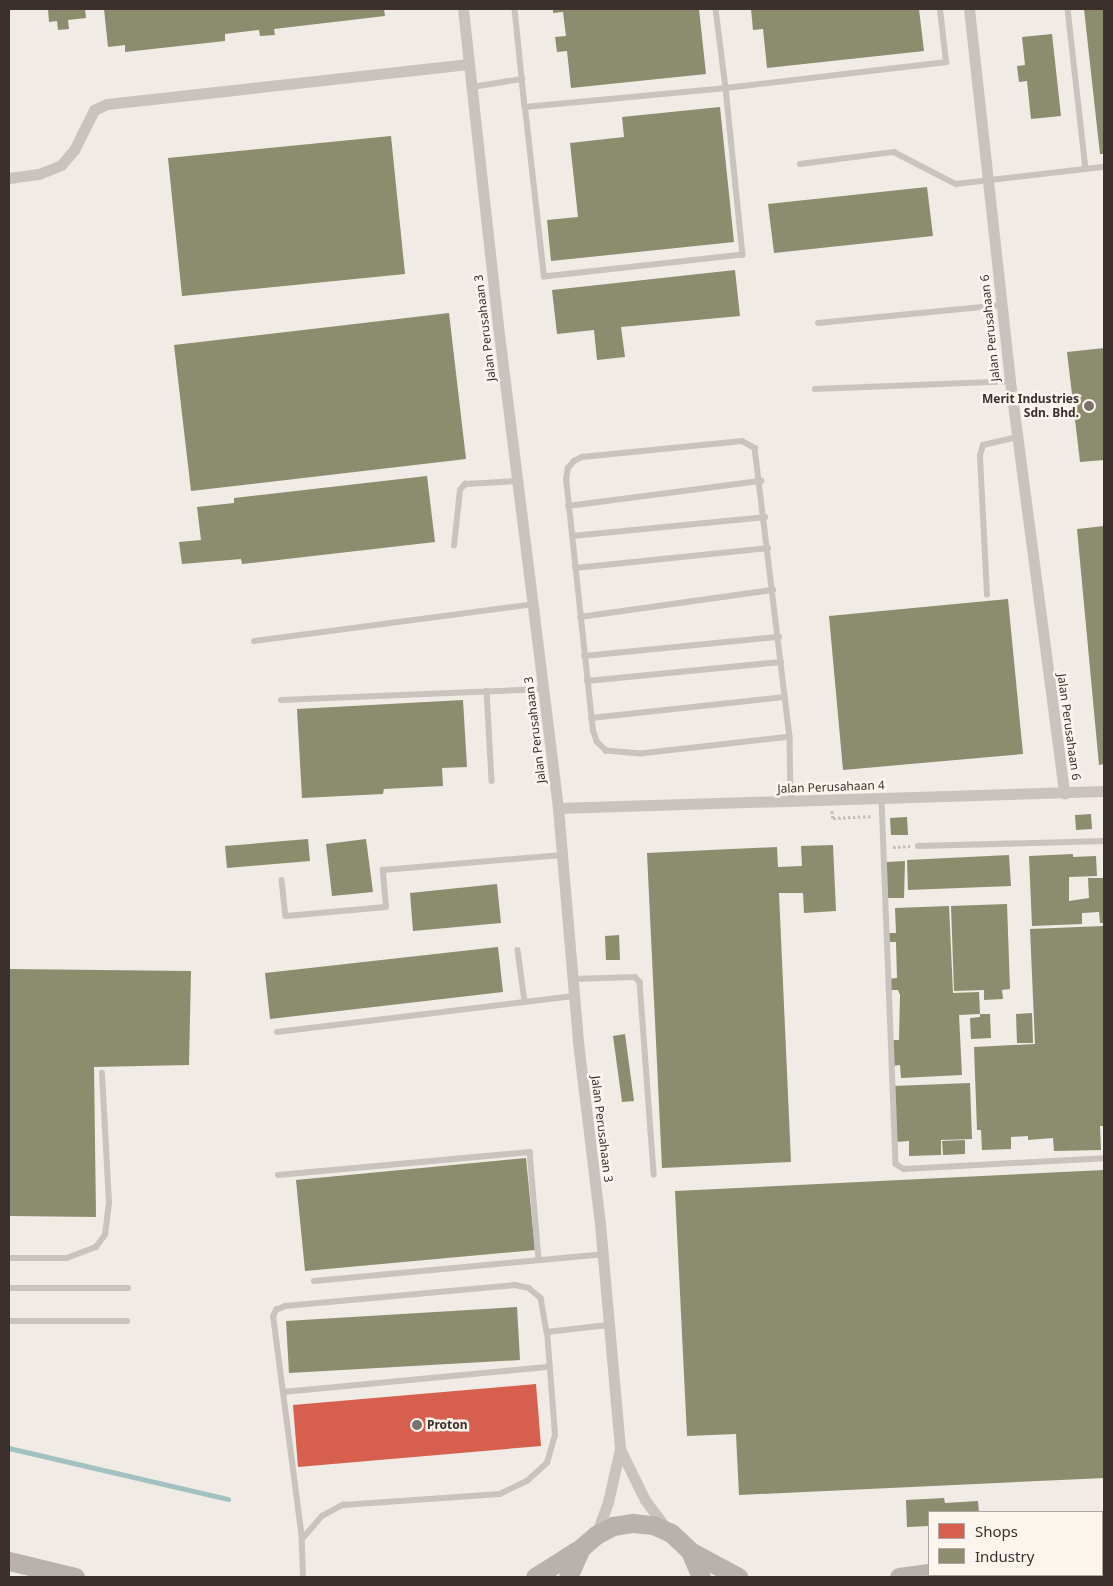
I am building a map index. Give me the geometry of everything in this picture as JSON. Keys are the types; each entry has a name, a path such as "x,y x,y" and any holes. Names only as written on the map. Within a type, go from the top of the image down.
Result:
{"main road":[{"path":"535,1577 581,1548 596,1534 614,1526 633,1523 652,1526 671,1533 690,1552 738,1577"},
{"path":"568,1577 581,1548"},
{"path":"690,1552 701,1577"},
{"path":"9,1561 75,1577"},
{"path":"899,1577 928,1573"}],"street":[{"name":"Jalan Perusahaan 3","path":"463,9 558,808 572,979 603,1254 620,1449"},
{"name":"Jalan Perusahaan 6","path":"969,9 1010,381 1064,793"},
{"path":"9,178 39,174 61,165 74,150 94,110 107,104 469,64"},
{"name":"Jalan Perusahaan 4","path":"558,808 882,800 1104,791"},
{"path":"620,1449 645,1500 671,1533"},
{"path":"596,1534 608,1502 620,1449"}],"lane":[{"path":"514,9 544,277 743,255 716,9"},
{"path":"525,107 726,88 946,62 940,9"},
{"path":"1068,9 1086,169"},
{"path":"472,87 522,79"},
{"path":"800,164 894,152 956,184 1104,167"},
{"path":"818,323 1002,305"},
{"path":"815,389 1010,381"},
{"path":"987,595 980,456 983,445 1017,437"},
{"path":"790,737 640,754 621,754 606,751 597,742 591,718 568,506 568,468 582,457 742,441 755,448 761,481 790,737 791,802"},
{"path":"454,546 460,490 465,484 518,481"},
{"path":"568,506 761,481"},
{"path":"572,536 765,517"},
{"path":"575,568 768,548"},
{"path":"580,617 773,590"},
{"path":"254,641 534,604"},
{"path":"584,656 778,637"},
{"path":"587,681 781,662"},
{"path":"281,700 545,689"},
{"path":"487,691 492,781"},
{"path":"591,718 785,697"},
{"path":"882,800 896,1164 904,1169 1104,1158"},
{"path":"918,846 1104,840"},
{"path":"282,880 286,916 386,907 383,870 562,854"},
{"path":"518,950 526,1002"},
{"path":"572,979 635,977 640,982 654,1174"},
{"path":"277,1032 574,996"},
{"path":"9,1258 67,1258 96,1247 105,1235 109,1203 102,1073"},
{"path":"278,1175 530,1152 539,1260"},
{"path":"314,1280 603,1254"},
{"path":"302,1539 322,1516 343,1505 500,1494 527,1481 547,1463 555,1435 547,1332 541,1298 529,1288 515,1285 285,1306 276,1310 273,1317 302,1539 303,1577"},
{"path":"9,1288 128,1288"},
{"path":"9,1321 127,1321"},
{"path":"547,1332 608,1325"},
{"path":"283,1392 550,1366"}],"path":[{"path":"884,847 918,846"}],"building: Shops":[{"name":"Proton","path":"536,1384 541,1446 298,1467 293,1405"}],"building: Industry":[{"path":"48,9 85,9 86,18 68,20 69,29 58,30 57,21 49,22"},
{"path":"104,9 384,9 385,16 274,29 275,35 260,36 259,30 225,34 225,41 125,52 125,45 108,47"},
{"path":"553,9 699,9 706,74 571,88 567,51 557,52 555,37 566,36 563,12 553,13"},
{"path":"751,9 919,9 924,51 767,68 763,29 753,30"},
{"path":"1084,9 1104,9 1104,154 1100,154"},
{"path":"1052,34 1061,116 1031,119 1027,81 1019,82 1017,66 1025,65 1022,37"},
{"path":"720,107 734,242 551,261 547,220 578,217 570,143 624,137 622,117"},
{"path":"391,136 405,274 182,296 168,158"},
{"path":"927,187 933,236 774,253 768,204"},
{"path":"735,270 740,316 621,327 625,357 597,360 594,330 557,334 552,290"},
{"path":"449,313 466,459 191,491 174,345"},
{"name":"Merit Industries Sdn. Bhd.","path":"1104,348 1104,460 1080,462 1067,352"},
{"path":"427,476 435,542 242,564 241,559 182,564 179,542 201,540 197,507 234,503 234,498"},
{"path":"1104,526 1104,764 1099,765 1077,529"},
{"path":"1008,599 1023,754 843,770 829,616"},
{"path":"463,700 467,767 442,768 443,786 384,789 383,794 302,798 297,709"},
{"path":"1091,814 1092,829 1076,830 1075,815"},
{"path":"907,817 908,835 891,835 890,818"},
{"path":"308,839 310,861 227,868 225,846"},
{"path":"366,839 373,892 332,896 326,844"},
{"path":"833,845 836,911 804,913 803,893 779,893 791,1162 662,1168 647,853 777,847 778,867 802,866 801,846"},
{"path":"1073,854 1073,857 1096,856 1097,876 1069,877 1069,901 1089,898 1088,878 1104,878 1104,923 1100,923 1099,912 1082,913 1082,924 1032,926 1029,856"},
{"path":"1009,855 1011,886 908,890 907,860"},
{"path":"905,861 904,898 886,898 887,862"},
{"path":"497,884 501,923 413,931 410,893"},
{"path":"1007,904 1010,989 1002,990 1003,999 984,1000 984,990 954,991 951,906"},
{"path":"949,906 953,993 979,992 980,1014 959,1015 962,1075 901,1078 900,1065 892,1066 891,1040 899,1040 900,995 898,990 889,990 888,979 897,978 896,942 888,942 887,933 896,933 895,908"},
{"path":"1103,926 1104,1126 1100,1126 1101,1150 1054,1151 1053,1138 1028,1140 1028,1136 1011,1137 1011,1149 982,1150 981,1130 977,1130 974,1047 1035,1044 1030,929"},
{"path":"619,935 620,960 606,960 605,936"},
{"path":"498,947 503,992 270,1019 265,973"},
{"path":"9,969 191,971 189,1065 94,1067 96,1217 9,1216"},
{"path":"1032,1013 1033,1043 1017,1043 1016,1014"},
{"path":"980,1014 990,1014 991,1038 971,1039 970,1018 980,1017"},
{"path":"625,1034 634,1101 622,1102 613,1036"},
{"path":"970,1083 972,1139 941,1140 941,1155 909,1156 909,1141 895,1142 893,1086"},
{"path":"965,1140 965,1154 943,1155 942,1141"},
{"path":"526,1158 535,1250 305,1271 296,1180"},
{"path":"1104,1170 1104,1478 739,1495 736,1434 687,1436 675,1191"},
{"path":"517,1307 520,1360 289,1373 286,1321"},
{"path":"944,1498 945,1503 978,1501 979,1511 928,1511 928,1526 907,1527 906,1500"}],"waterway":[{"path":"9,1448 228,1499"}],"place":[{"name":"Merit Industries Sdn. Bhd.","path":"1089,406"},
{"name":"Proton","path":"417,1425"}]}
